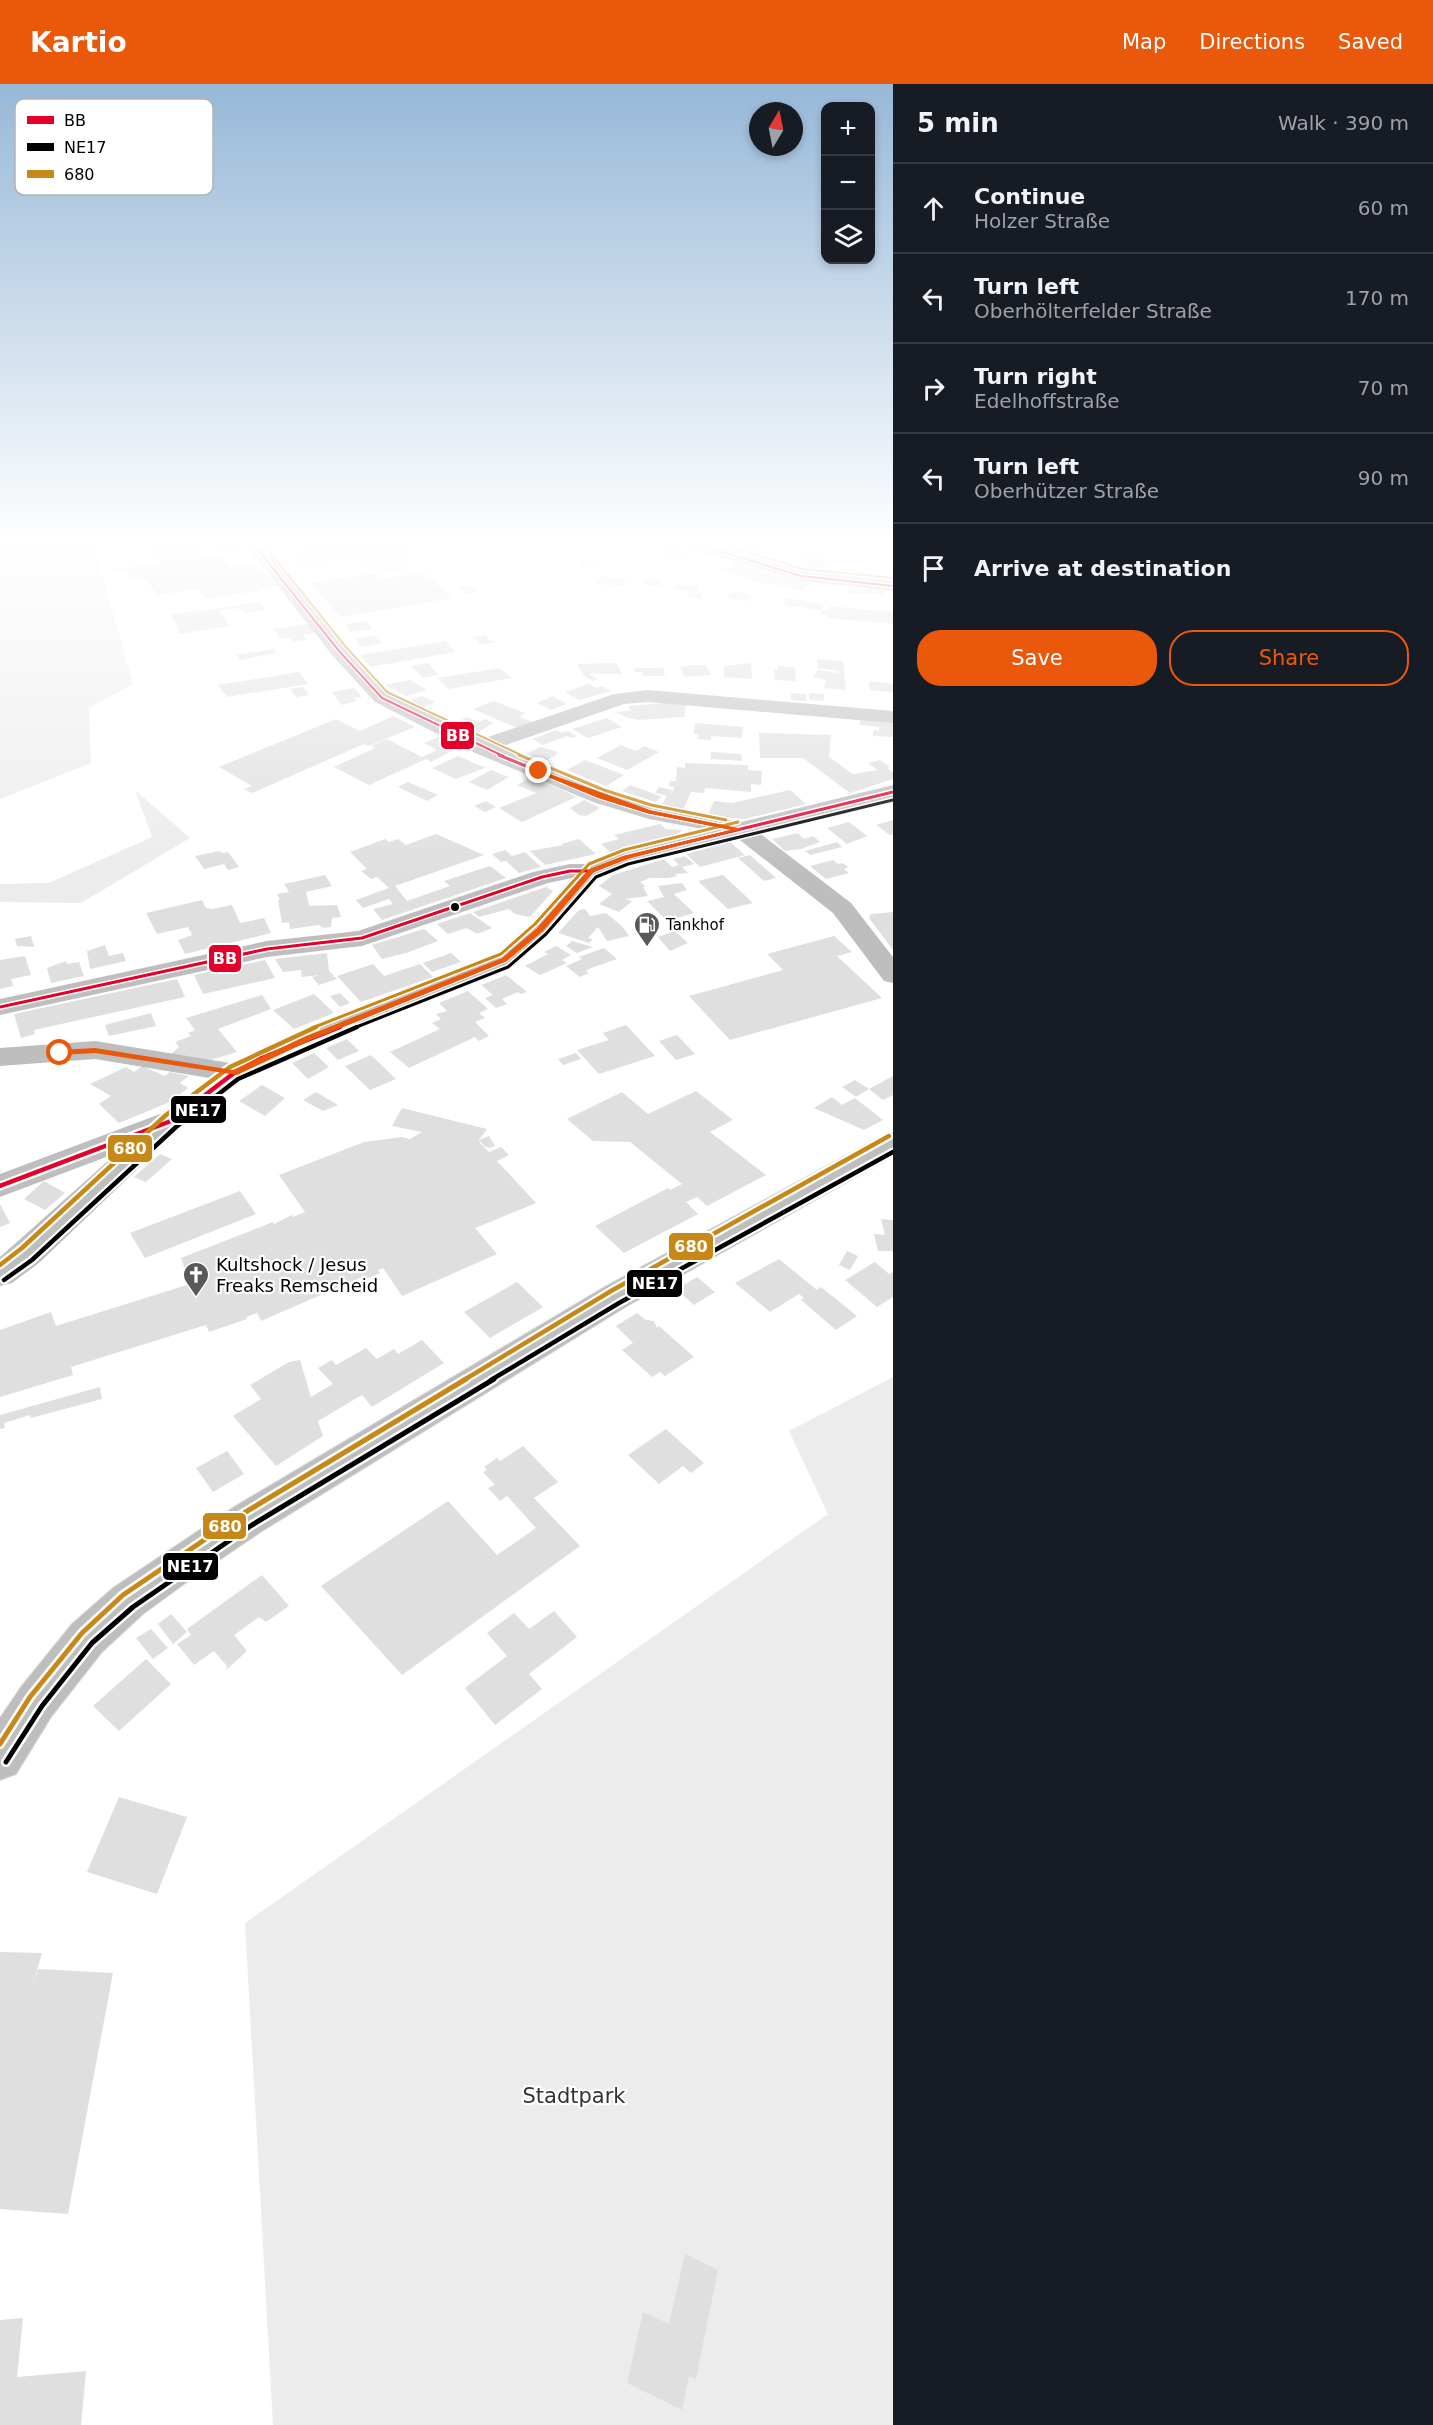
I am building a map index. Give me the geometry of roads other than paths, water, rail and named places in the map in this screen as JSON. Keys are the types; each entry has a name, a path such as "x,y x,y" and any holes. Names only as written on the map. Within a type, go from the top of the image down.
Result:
{"street":[{"path":"342,654 382,698 481,747 610,800 689,821 740,829 842,908 893,975"},
{"path":"481,747 621,698 648,696 893,717"},
{"path":"0,1007 267,949 362,938 542,877 570,871 592,871 626,857 893,792"},
{"path":"0,1274 27,1254 171,1121 234,1073 309,1038 505,960 540,929 592,871"},
{"path":"0,1056 95,1050 234,1073"},
{"path":"0,1186 171,1121"},
{"path":"0,1758 36,1702 87,1638 128,1601 170,1571 248,1519 615,1298 893,1143"}],"place":[{"name":"Tankhof","path":"647,948"},
{"name":"Kultshock / Jesus Freaks Remscheid","path":"196,1298"}],"park label":[{"name":"Stadtpark","path":"574,2096"}]}
